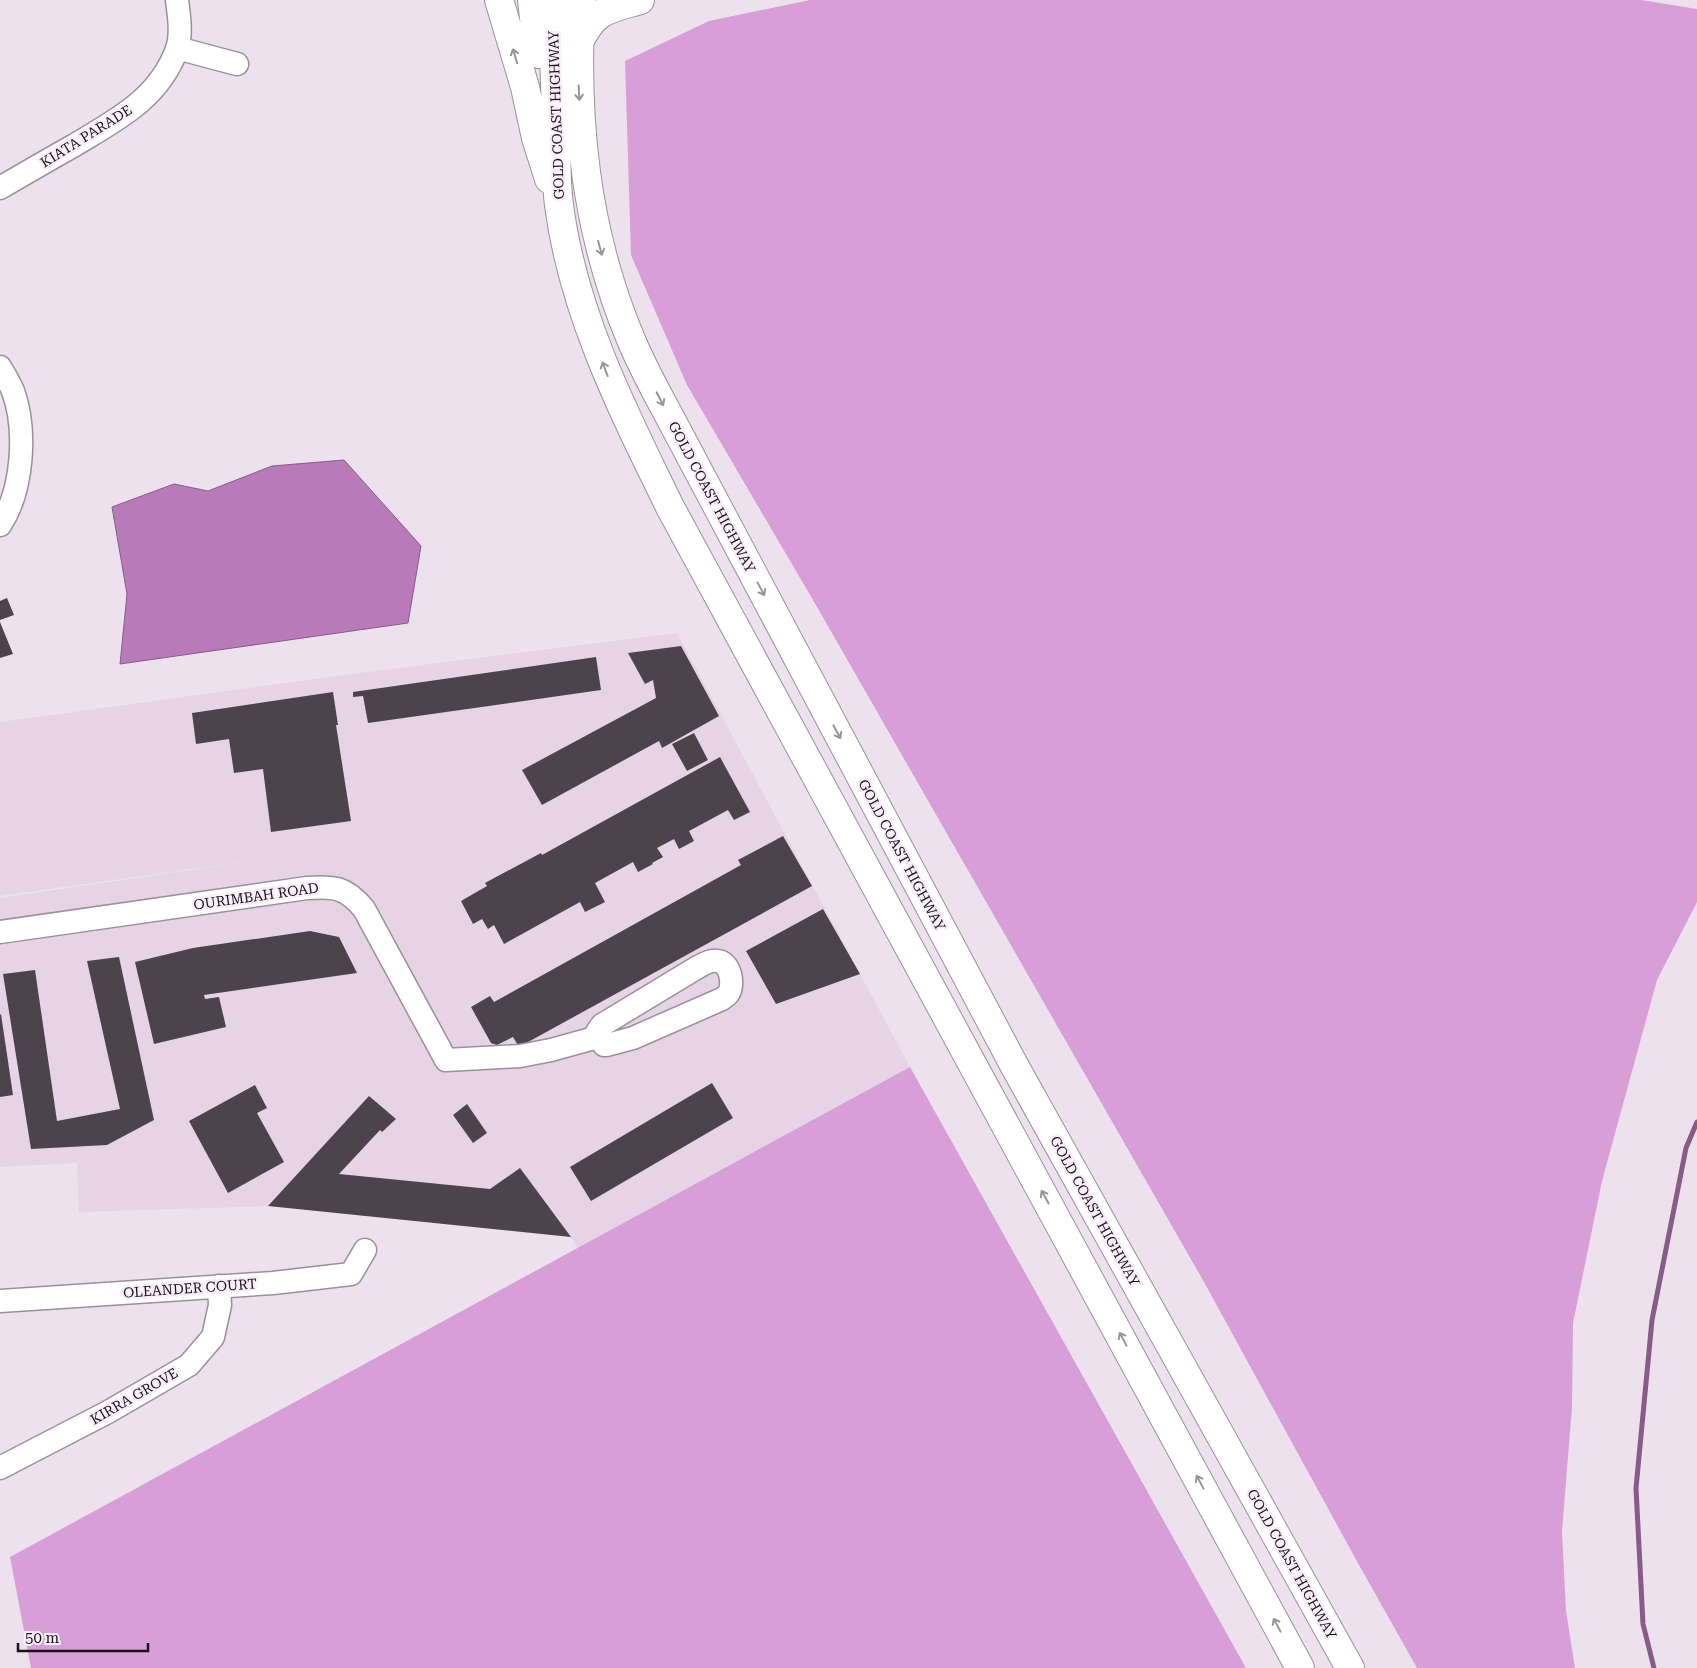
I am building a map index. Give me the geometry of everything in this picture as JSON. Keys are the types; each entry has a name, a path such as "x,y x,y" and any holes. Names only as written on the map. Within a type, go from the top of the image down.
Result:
{"highway":[{"path":"499,0 525,87 542,158 559,204"},
{"path":"532,0 542,101 559,204"},
{"name":"GOLD COAST HIGHWAY","path":"553,0 559,204 572,271 593,335 624,414 670,507 1300,1668"},
{"name":"GOLD COAST HIGHWAY","path":"581,0 578,44 581,138 584,168 599,243 615,295 648,377 1014,1065 1350,1668"},
{"path":"578,44 586,27 604,10 640,0"}],"street":[{"name":"KIATA PARADE","path":"0,188 122,116 159,84 177,48 180,31 177,0"},
{"path":"177,48 237,64"},
{"path":"0,367 13,393 18,411 20,459 14,497 0,526"},
{"name":"OURIMBAH ROAD","path":"0,932 307,888 327,887 343,890 356,899 364,909 446,1060 520,1056 598,1038"},
{"path":"718,960 727,967 731,985 729,993 722,999 618,1043 604,1044 598,1038 597,1032 602,1025 698,967 718,960"},
{"name":"OLEANDER COURT","path":"0,1301 274,1283 351,1274 365,1250"},
{"name":"KIRRA GROVE","path":"0,1468 108,1412 188,1365 213,1337 220,1305 219,1286"}],"shaded area":[{"path":"810,0 1641,0 1697,9 1697,902 1657,980 1602,1181 1573,1323 1572,1407 1562,1532 1566,1611 1575,1668 1417,1668 1204,1282 813,600 687,385 631,255 625,61 709,21"},
{"path":"344,460 421,546 408,623 120,664 127,594 112,507 174,484 208,491 272,466"},
{"path":"677,633 910,1067 578,1248 570,1237 268,1206 79,1212 77,1163 0,1167 0,898 299,854 0,896 0,722 336,676"},
{"path":"910,1067 1246,1668 31,1668 10,1557"}],"building":[{"path":"7,598 14,615 0,620 0,601"},
{"path":"0,622 13,654 0,658"},
{"path":"681,646 719,716 662,748 659,741 542,805 522,770 656,698 653,680 645,684 628,653"},
{"path":"596,657 601,690 368,723 363,696 353,697 353,692"},
{"path":"333,692 338,725 336,725 351,821 271,832 263,769 234,773 229,739 196,744 192,713"},
{"path":"694,733 708,760 687,771 672,744"},
{"path":"720,757 750,812 734,820 728,810 689,831 694,841 679,849 674,839 657,848 663,857 653,864 638,872 633,862 595,883 605,902 585,912 580,902 504,944 494,925 488,929 482,919 473,924 461,901 487,886 485,883 541,853 542,855"},
{"path":"783,836 812,886 519,1047 513,1037 497,1045 491,1043 471,1007 490,996 494,1002 741,865 738,860"},
{"path":"823,909 860,974 776,1004 746,951"},
{"path":"310,931 339,937 357,973 204,995 205,999 219,997 226,1027 154,1044 135,962 193,948"},
{"path":"119,957 154,1120 107,1145 31,1149 3,974 35,970 57,1121 120,1109 87,961"},
{"path":"0,1015 13,1095 0,1097"},
{"path":"712,1083 733,1118 591,1201 570,1167"},
{"path":"255,1085 267,1108 257,1113 284,1162 228,1193 189,1121"},
{"path":"369,1096 396,1119 382,1132 380,1130 339,1174 490,1189 520,1168 571,1237 268,1206"},
{"path":"467,1104 487,1133 473,1143 453,1115"}],"waterway":[{"path":"1654,1668 1643,1624 1636,1488 1652,1320 1686,1148 1697,1122"}]}
